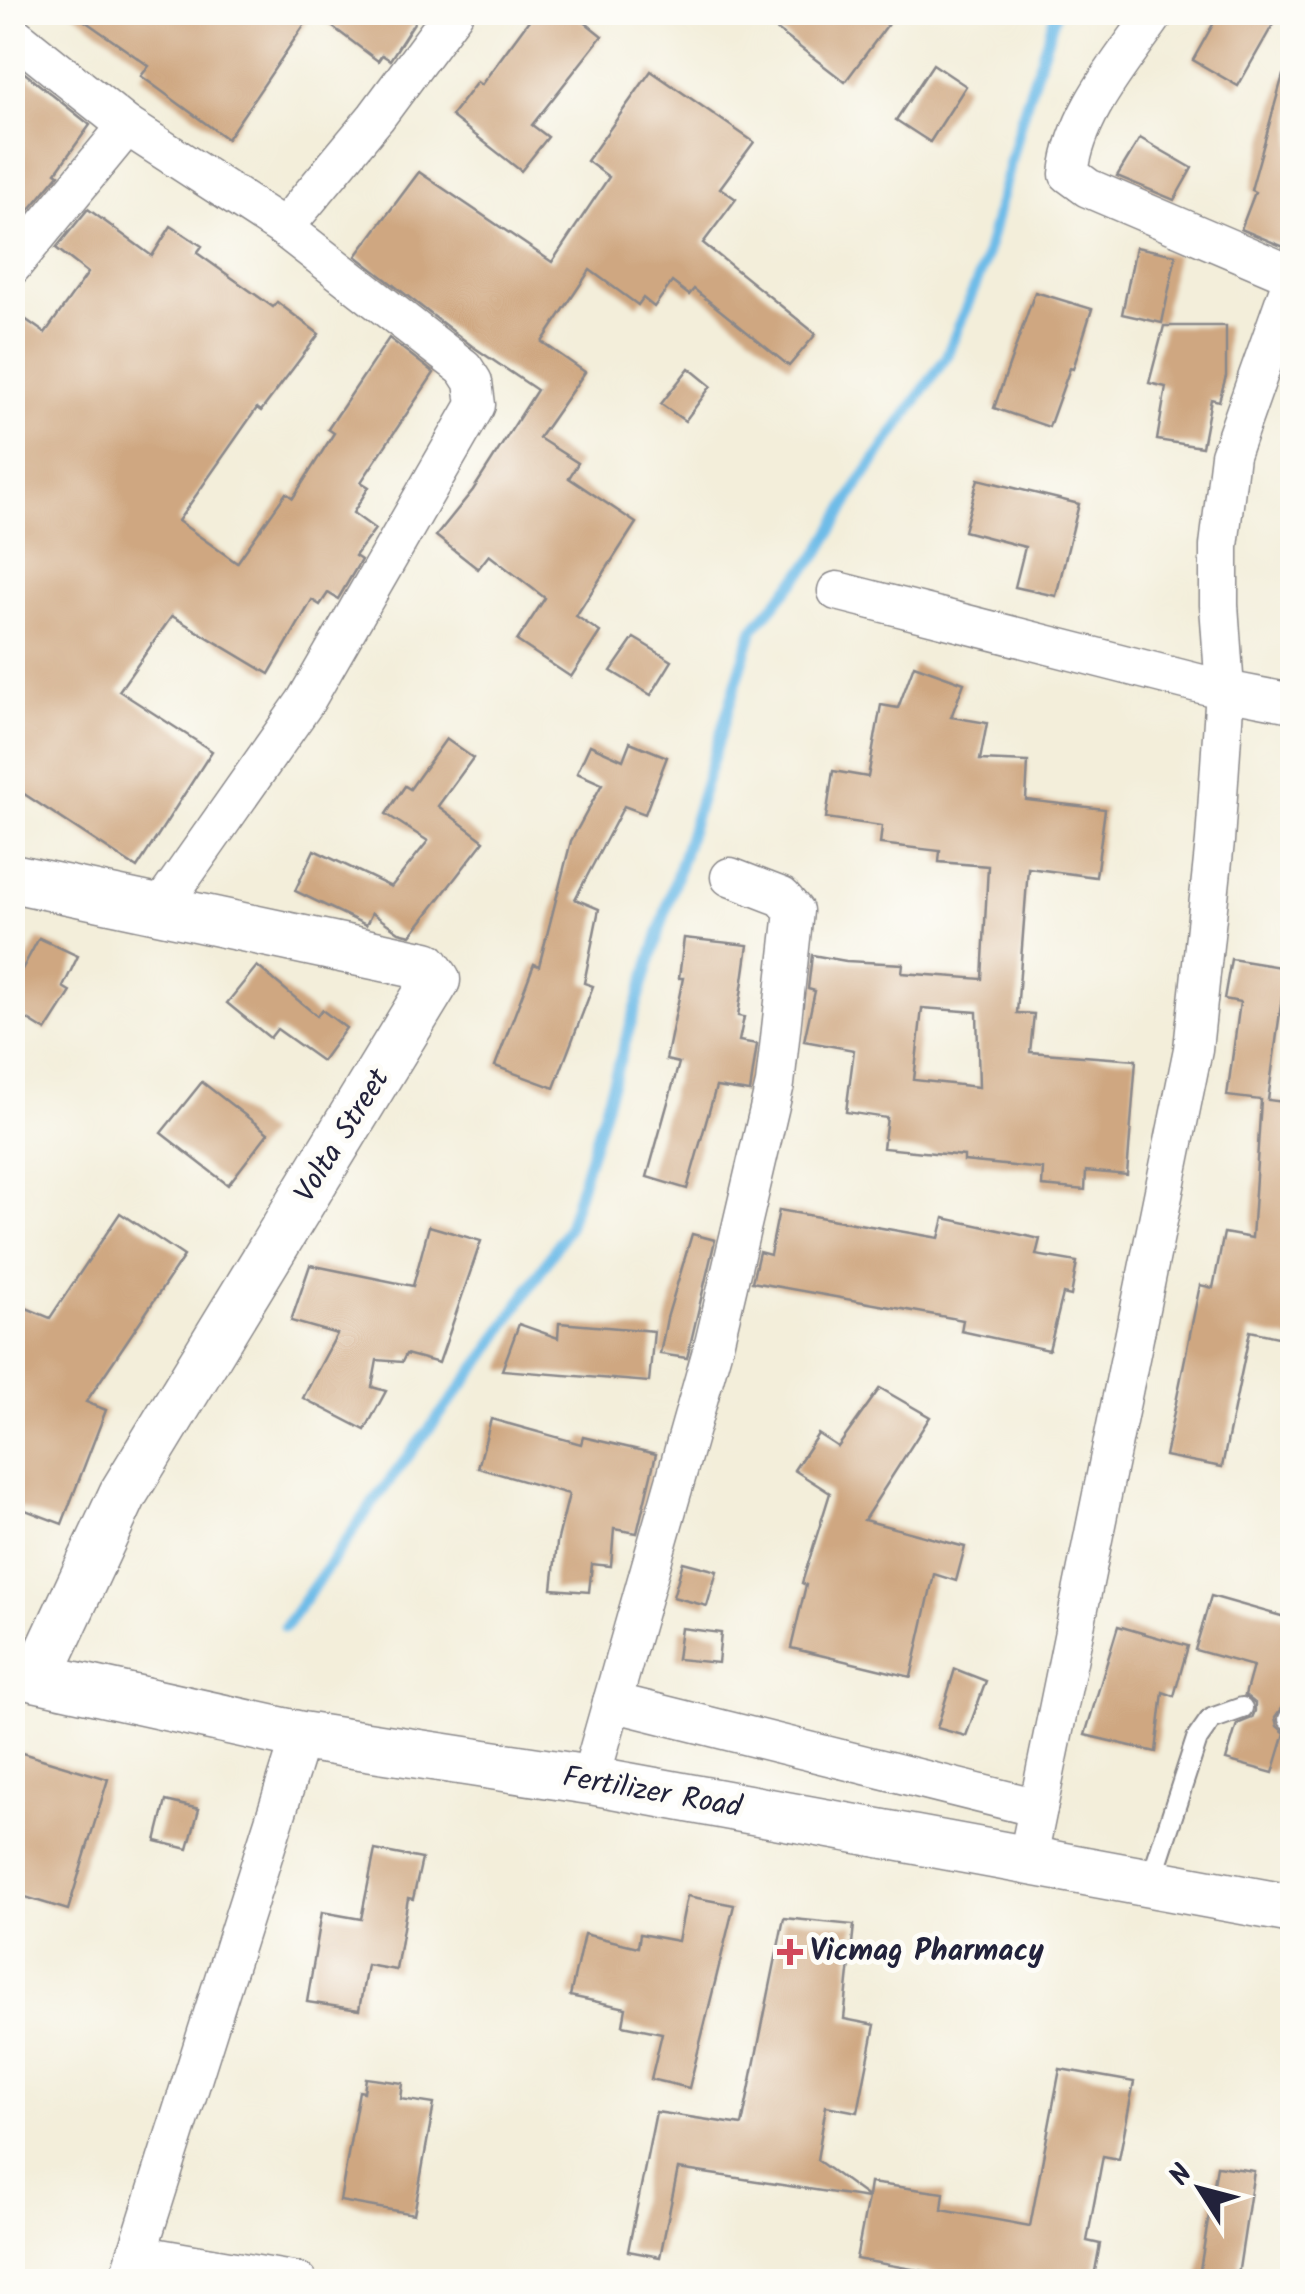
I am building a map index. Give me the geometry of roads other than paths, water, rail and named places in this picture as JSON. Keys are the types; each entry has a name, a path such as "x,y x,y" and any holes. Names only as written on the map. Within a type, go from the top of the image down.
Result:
{"street":[{"path":"284,228 376,117 454,12"},
{"path":"1027,1862 1192,1048 1215,841 1225,690 1219,605 1220,546 1230,455 1292,277 1088,188 1068,174 1070,157 1091,105 1156,12"},
{"path":"12,34 127,126 284,228 464,368 473,382 476,406 305,702 161,907"},
{"path":"12,266 127,126"},
{"path":"837,591 1225,690 1292,703"},
{"name":"Volta Street","path":"12,878 426,966 436,980 123,1494 25,1675"},
{"path":"590,1780 714,1344 775,1084 794,911 782,898 730,878"},
{"name":"Fertilizer Road","path":"25,1675 301,1736 590,1780 1292,1908"},
{"path":"612,1702 1038,1808"},
{"path":"298,2282 132,2268 301,1736"}],"lane":[{"path":"1150,1884 1197,1739 1211,1719 1242,1708"}],"waterway":[{"path":"285,1627 380,1493 486,1355 567,1230 753,629 819,553 860,482 946,357 983,267 1022,116 1056,12"}],"place":[{"name":"Vicmag Pharmacy","path":"790,1952"}]}
